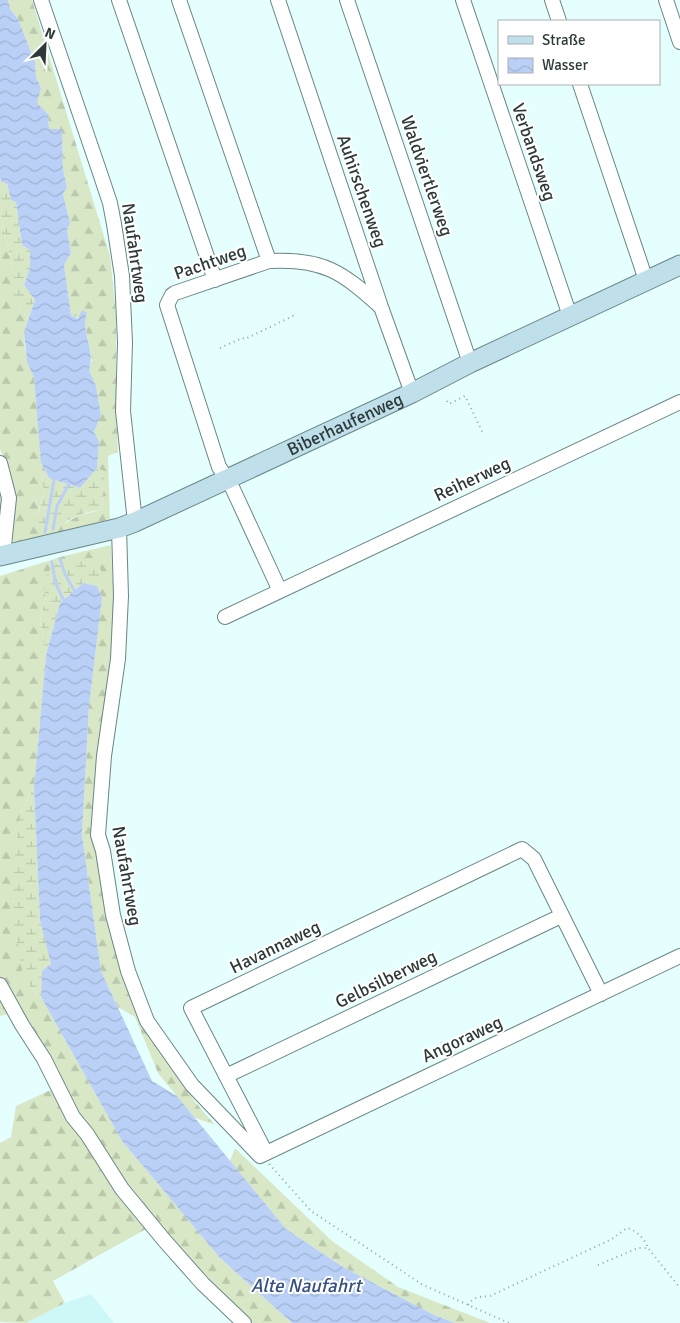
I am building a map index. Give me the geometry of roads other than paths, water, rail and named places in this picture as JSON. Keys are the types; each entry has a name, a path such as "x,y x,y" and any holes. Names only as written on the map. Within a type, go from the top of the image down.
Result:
{"main road":[{"name":"Biberhaufenweg","path":"2,556 127,525 412,393 470,363 680,265"}],"street":[{"name":"Naufahrtweg","path":"41,0 100,173 113,217 122,276 124,342 123,411 127,525 118,659 104,756 98,835 103,851 112,915 128,971 147,1020 192,1085 263,1154"},
{"path":"119,0 215,280"},
{"path":"179,0 269,261"},
{"name":"Auhirschenweg","path":"278,0 381,307 412,393"},
{"name":"Waldviertlerweg","path":"348,0 470,363"},
{"name":"Verbandsweg","path":"463,0 570,316"},
{"path":"552,0 559,20"},
{"path":"666,0 680,42"},
{"path":"580,85 646,280"},
{"name":"Pachtweg","path":"227,479 221,471 216,458 167,308 170,298 176,293 269,261 304,261 329,268 344,276 381,307"},
{"name":"Reiherweg","path":"225,617 680,402"},
{"path":"0,463 8,498 2,556"},
{"path":"227,479 280,591"},
{"name":"Havannaweg","path":"263,1154 191,1008 522,849 534,859 561,916"},
{"path":"561,916 601,994"},
{"name":"Gelbsilberweg","path":"226,1076 561,916"},
{"name":"Angoraweg","path":"263,1154 680,956"},
{"path":"0,985 22,1025 44,1059 73,1117 88,1134 122,1189 203,1284 244,1323"}],"water":[{"path":"0,0 8,0 10,9 18,19 35,62 36,77 41,88 37,103 48,114 49,129 62,129 63,169 67,187 63,194 70,223 67,230 71,253 64,265 71,315 78,319 82,310 87,313 85,327 91,355 89,370 96,386 101,415 94,432 99,441 97,468 80,488 49,478 41,463 34,377 27,362 24,332 35,300 24,285 30,268 30,250 22,245 16,202 11,200 7,184 2,182 0,178"},
{"name":"Alte Naufahrt","path":"83,583 97,586 102,598 89,706 82,835 101,971 152,1081 177,1096 286,1229 343,1267 434,1315 455,1323 292,1323 220,1258 122,1141 41,997 42,971 51,964 40,920 34,788 46,655 60,603"}],"waterway":[{"path":"45,532 54,480"},
{"path":"53,529 57,506 69,484"},
{"path":"60,559 65,574 74,590"},
{"path":"52,562 55,582 63,599"}]}
